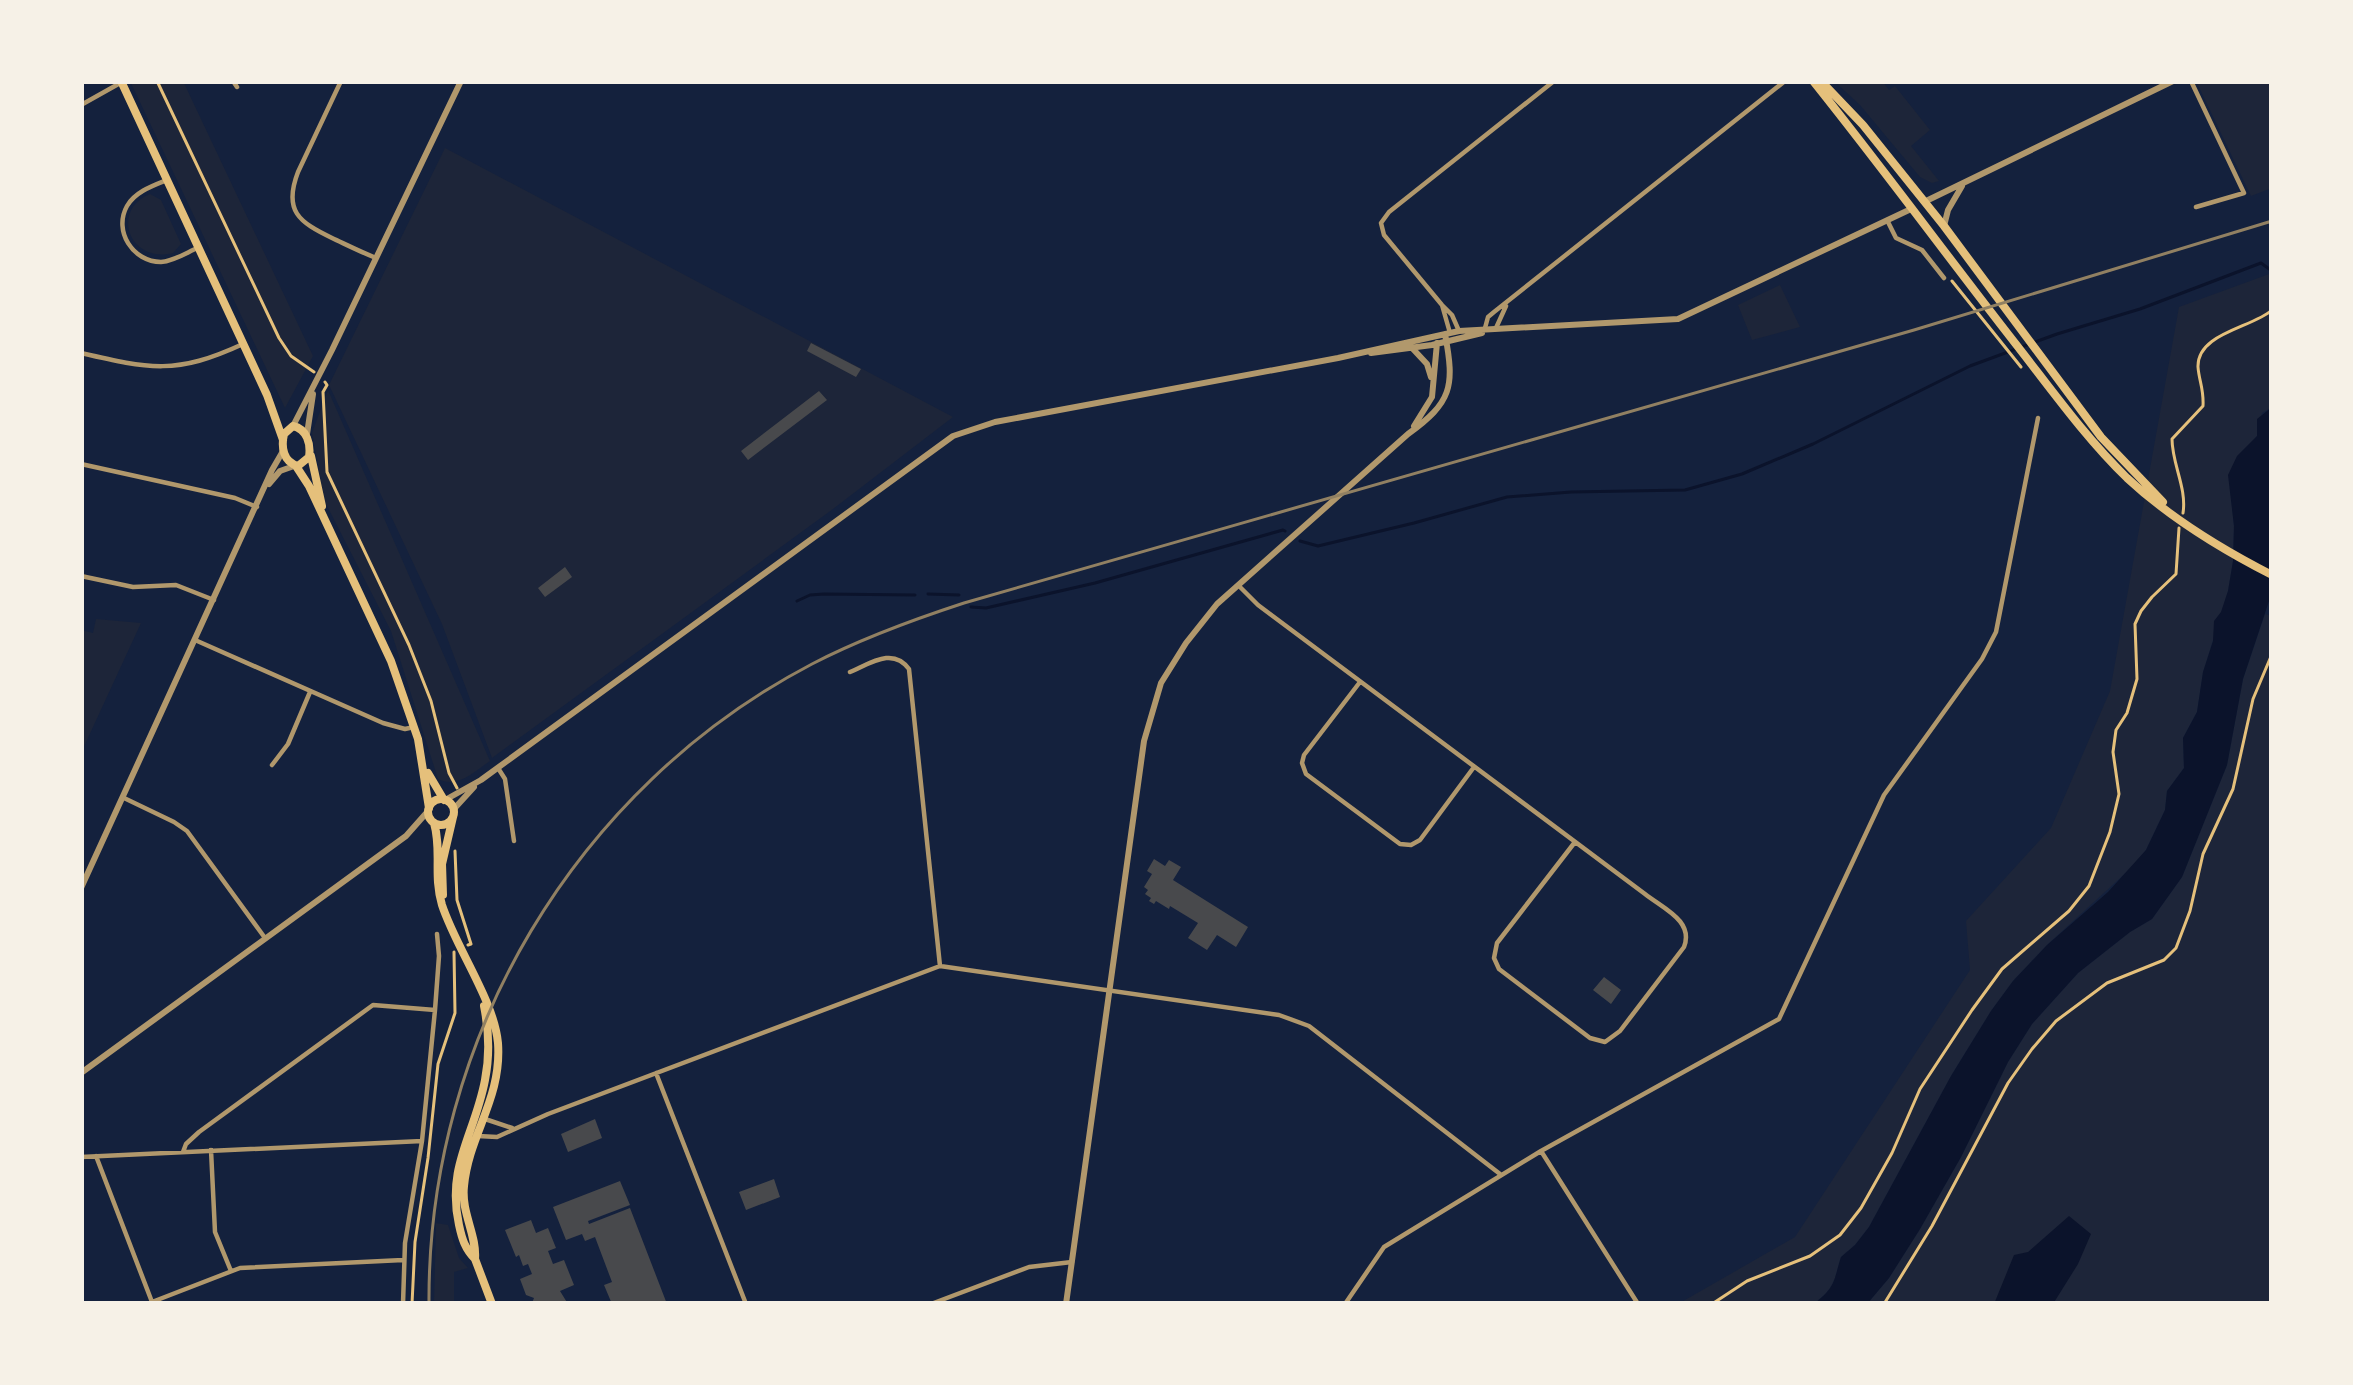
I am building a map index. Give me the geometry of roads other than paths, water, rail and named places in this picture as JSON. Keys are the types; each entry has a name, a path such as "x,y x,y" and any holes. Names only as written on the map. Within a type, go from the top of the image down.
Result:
{"main road":[{"path":"1817,81 1864,124 2101,437 2156,496 2196,530"},
{"path":"1817,81 1951,262 2107,457 2149,497 2272,575"},
{"path":"122,82 267,395 284,451 309,487 392,661 423,760 453,813 442,864 448,920"},
{"path":"1911,209 1924,202"},
{"path":"267,395 293,426 302,429 327,525"},
{"path":"283,440 286,429 293,426"},
{"path":"295,466 310,455 309,445"},
{"path":"423,760 438,845 436,880 448,920 494,1021 498,1047 497,1075 485,1118 474,1128"},
{"path":"429,809 434,802 445,800"},
{"path":"434,822 445,824 453,813"},
{"path":"478,988 489,1050 474,1128 459,1161 456,1208 464,1242 492,1304"},
{"path":"474,1128 485,1118"}],"street":[{"path":"341,81 292,186 292,205 306,224 376,258"},
{"path":"293,426 461,81"},
{"path":"1066,1304 1144,742 1161,683 1217,604 1433,415 1444,400 1450,375 1442,305 1384,235 1381,223 1554,81"},
{"path":"1489,331 1509,301 1785,81"},
{"path":"1924,202 2173,81"},
{"path":"2191,81 2244,193 2196,207"},
{"path":"81,105 122,82"},
{"path":"167,180 142,191 126,208 123,228 128,244 156,262 197,248"},
{"path":"1943,226 1964,182"},
{"path":"445,800 498,768 953,436 995,422 1448,337 1678,319 1911,209"},
{"path":"1888,220 1896,238 1922,250 1944,278"},
{"path":"1391,347 1412,348 1448,337"},
{"path":"1408,434 1433,392 1448,337"},
{"path":"81,353 162,368 196,363 243,344"},
{"path":"1412,348 1428,367 1433,392"},
{"path":"309,445 308,420 317,380"},
{"path":"1345,1304 1384,1247 1541,1150 1779,1018 1884,795 1982,659 1996,632 2038,418"},
{"path":"81,888 284,451"},
{"path":"81,464 257,507"},
{"path":"265,490 280,471 295,466"},
{"path":"81,576 133,587 176,585 214,600"},
{"path":"1238,585 1258,605 1474,766 1684,924 1688,935 1684,947 1620,1031 1605,1042 1590,1038 1499,969 1494,958 1497,943 1575,842"},
{"path":"195,640 383,724 414,727"},
{"path":"850,672 888,657 901,659 909,669 940,967"},
{"path":"1360,682 1302,764 1306,774 1400,844 1420,840 1474,766"},
{"path":"272,765 288,744 310,692"},
{"path":"498,768 505,778 514,841"},
{"path":"453,813 481,780"},
{"path":"123,798 181,825 265,938"},
{"path":"406,836 429,809"},
{"path":"81,1073 406,836 434,822"},
{"path":"403,1304 404,1260 435,1010 437,934"},
{"path":"474,1128 493,1138 940,967 1279,1015 1309,1026 1500,1175"},
{"path":"183,1152 199,1132 373,1005 435,1010"},
{"path":"656,1073 746,1304"},
{"path":"485,1118 512,1129"},
{"path":"81,1157 422,1141"},
{"path":"211,1150 215,1232 231,1271"},
{"path":"1541,1150 1638,1304"},
{"path":"96,1156 153,1303 231,1271 404,1260"},
{"path":"931,1304 1029,1268 1072,1262"}],"waterway":[{"path":"1300,541 1318,546 1507,497 1685,490 1742,474 1813,444 1970,366 2261,263 2272,271"},
{"path":"971,607 986,608 1095,583 1285,531"},
{"path":"797,601 824,594 915,595"},
{"path":"928,594 959,595"}],"railway":[{"path":"429,1304 435,1206 455,1110 487,1018 531,931 586,851 652,779 727,716 812,664 886,630 964,603 1914,330 2272,221"}]}
